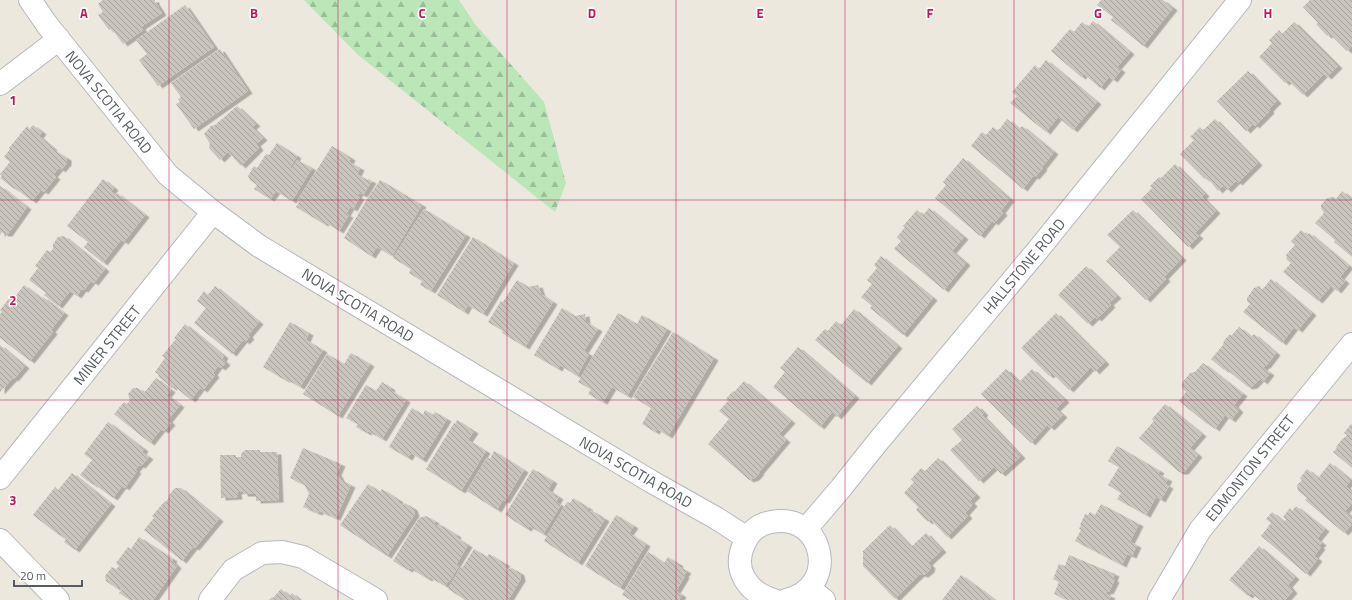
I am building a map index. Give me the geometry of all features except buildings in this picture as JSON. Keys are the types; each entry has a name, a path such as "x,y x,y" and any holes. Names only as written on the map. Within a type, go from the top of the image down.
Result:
{"street":[{"name":"NOVA SCOTIA ROAD","path":"30,0 59,39 168,175 259,246 652,482 716,518 747,538"},
{"name":"HALLSTONE ROAD","path":"806,529 1037,251 1240,0"},
{"path":"0,84 59,39"},
{"name":"MINER STREET","path":"0,478 214,212"},
{"name":"EDMONTON STREET","path":"1159,600 1200,530 1352,344"},
{"path":"760,598 744,578 741,568 741,549 747,538 759,526 778,520 788,521 806,529 817,544 820,553 819,572 815,580 817,594 786,600"},
{"path":"0,540 58,600"},
{"path":"210,600 233,570 262,553 282,552 303,557 376,600"}],"green space":[{"path":"304,0 459,0 475,24 544,102 566,183 555,212 357,54"}]}
